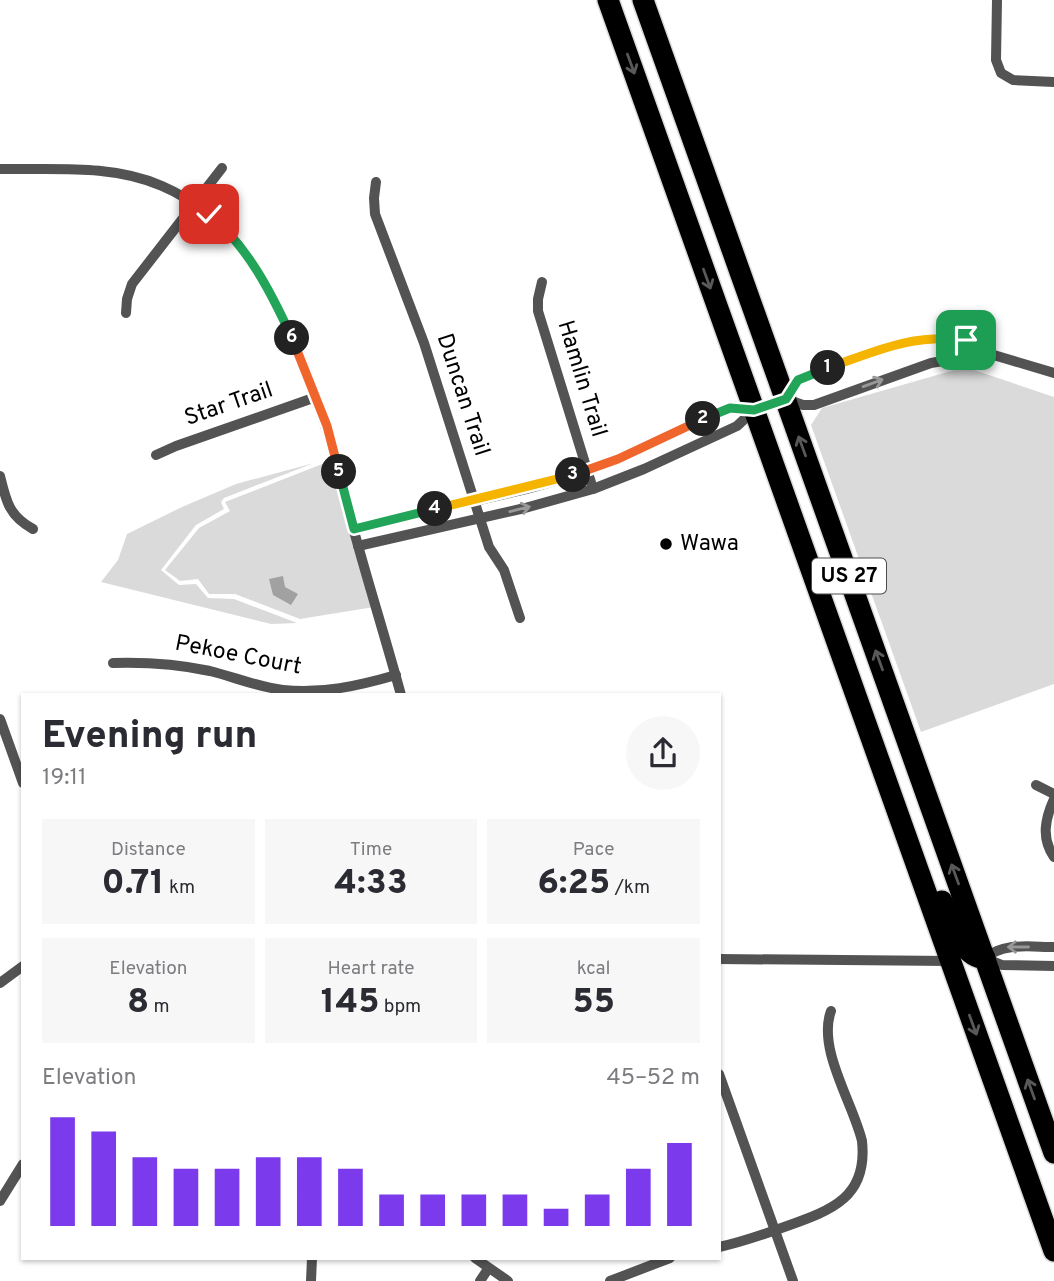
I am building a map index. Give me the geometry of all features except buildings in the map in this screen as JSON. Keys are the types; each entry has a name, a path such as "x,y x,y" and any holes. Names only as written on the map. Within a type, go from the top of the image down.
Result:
{"highway":[{"name":"US 27","path":"608,0 1054,1251"},
{"name":"US 27","path":"643,0 1054,1153"},
{"path":"869,732 879,737 885,746 937,891 963,945 972,956 985,958"},
{"path":"1009,1124 1028,1147 1054,1220"}],"street":[{"path":"997,0 996,60 1000,73 1013,80 1054,82"},
{"path":"126,313 132,284 222,168"},
{"path":"0,169 93,170 125,174 162,186 194,203 216,220 247,254 283,317 327,426 400,693"},
{"name":"Duncan Trail","path":"376,182 375,214 424,343 489,547 503,570 520,618"},
{"name":"Hamlin Trail","path":"542,282 538,311 593,489"},
{"path":"786,399 794,384 802,377 906,341 928,338 966,340 982,351 1054,373"},
{"path":"354,529 587,471 730,408 754,410 786,399 803,405 814,405 931,363 982,351"},
{"name":"Star Trail","path":"156,455 316,397"},
{"path":"358,546 593,489 631,475 737,426 754,410"},
{"path":"0,476 4,494 15,517 33,529"},
{"name":"Pekoe Court","path":"113,663 141,662 186,667 258,685 297,691 344,688 396,675"},
{"path":"0,719 21,777"},
{"path":"1037,785 1054,796 1045,830 1048,848 1054,857"},
{"path":"985,958 1006,947 1054,947"},
{"path":"985,958 1002,965 1054,966"},
{"path":"721,959 950,961"},
{"path":"0,983 21,967"},
{"path":"721,1246 775,1230 835,1207 852,1188 863,1165 862,1141 829,1046 827,1025 831,1011"},
{"path":"721,1080 793,1281"},
{"path":"0,1200 21,1167"},
{"path":"311,1281 313,1260"},
{"path":"477,1260 508,1281"},
{"path":"610,1281 663,1260"},
{"path":"480,1281 488,1269"}],"shaded area":[{"path":"965,367 1054,397 1054,684 921,732 811,425 822,408"},
{"path":"335,459 374,607 300,619 235,594 209,594 198,579 180,581 165,570 199,528 230,511 225,502"},
{"path":"314,463 224,498 221,502 224,509 196,525 161,570 179,585 196,584 208,598 234,599 297,623 271,624 101,582 118,560 127,534 236,484"},
{"path":"283,576 285,587 298,594 291,605 273,595 269,579"}],"place":[{"name":"Wawa","path":"666,544"}],"route":[{"path":"209,214 247,254 283,317 327,426 354,529 544,483 602,466 730,408 754,410 786,399 794,384 802,377 896,344 928,338 966,340"}]}
